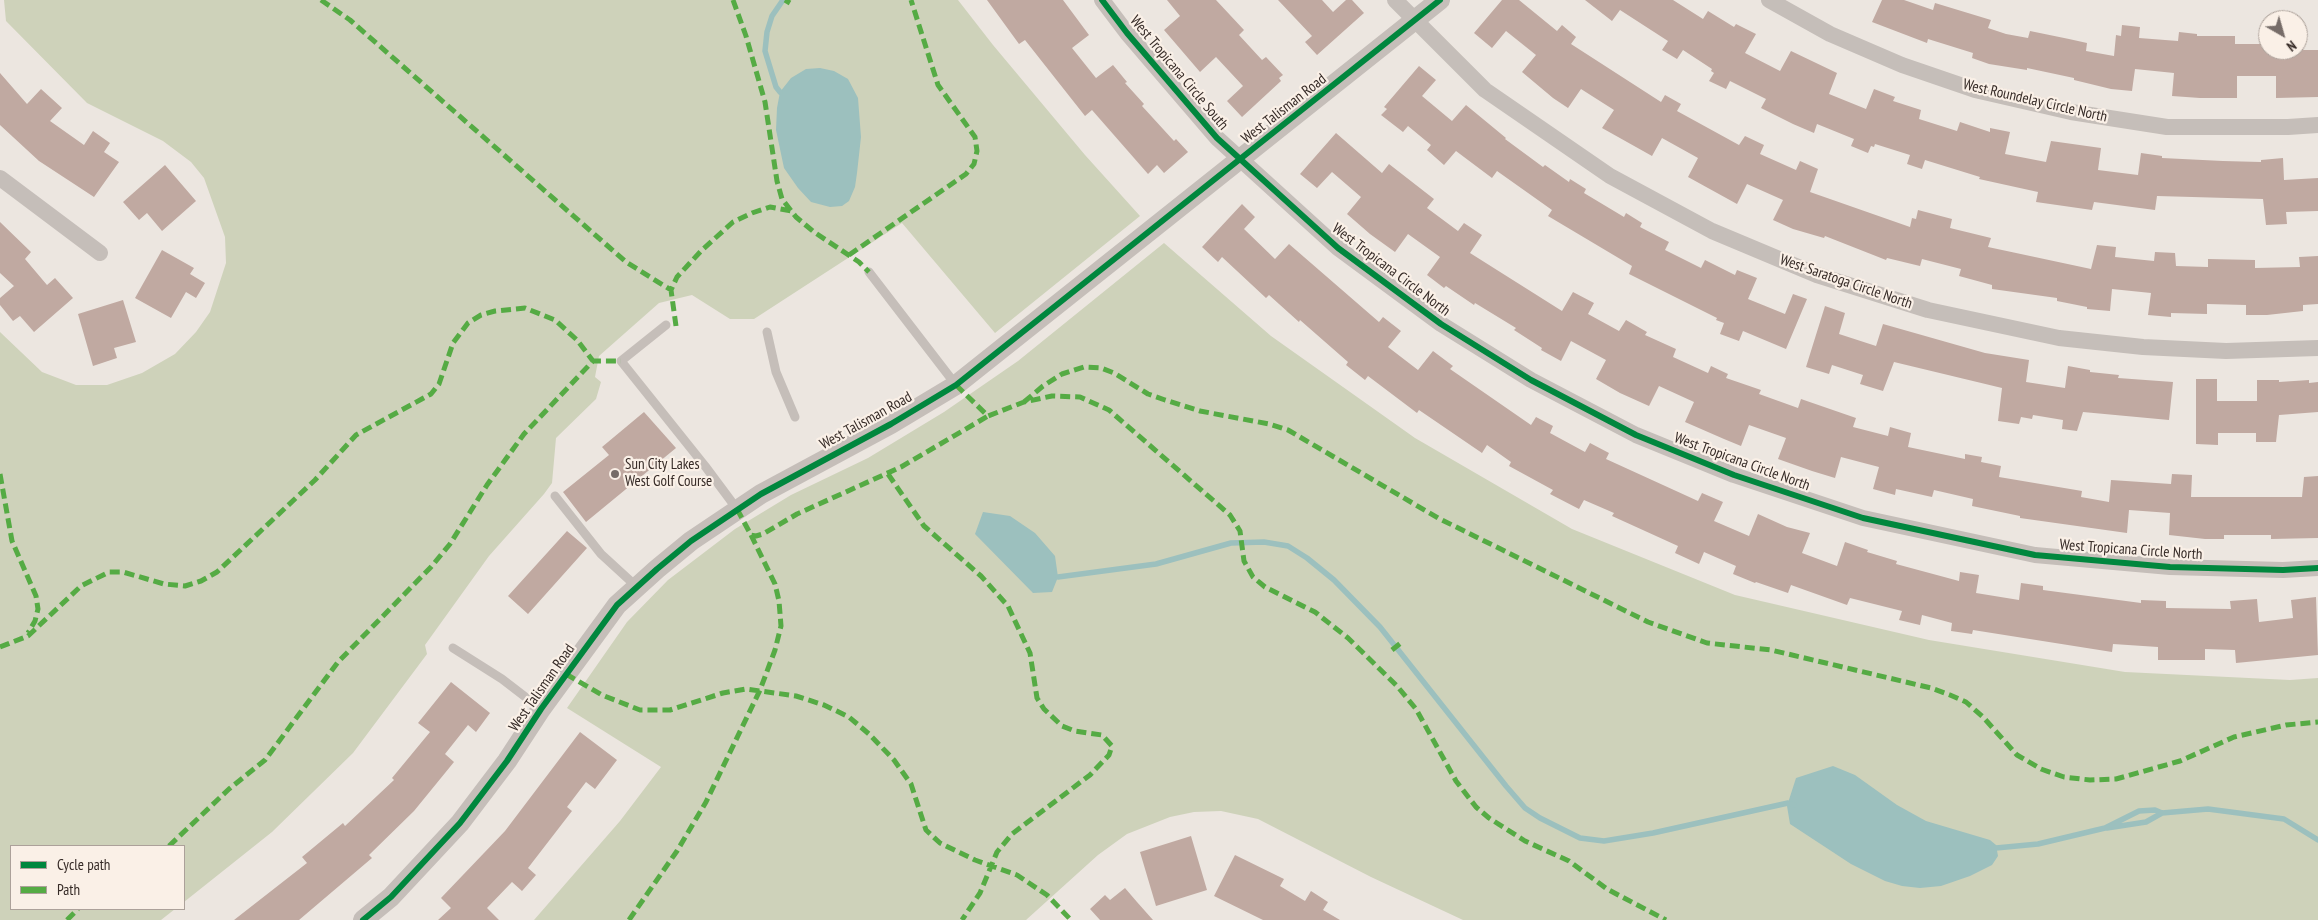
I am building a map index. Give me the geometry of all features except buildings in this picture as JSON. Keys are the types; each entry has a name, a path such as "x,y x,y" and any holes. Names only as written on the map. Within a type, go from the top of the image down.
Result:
{"street":[{"name":"West Tropicana Circle South","path":"1102,0 1211,130 1240,160"},
{"name":"West Saratoga Circle North","path":"1395,0 1485,90 1610,176 1712,231 1817,275 1928,310 2059,338 2143,347 2226,351 2318,348"},
{"name":"West Talisman Road","path":"363,920 391,897 460,822 507,761 541,709 617,605 636,587 691,541 737,509 956,385 1415,22 1440,0"},
{"name":"West Roundelay Circle North","path":"1769,0 1830,34 1902,64 1975,90 2071,112 2167,127 2288,127 2318,125"},
{"name":"West Tropicana Circle North","path":"1240,160 1338,248 1441,324 1531,380 1636,434 1734,475 1863,518 2035,555 2170,567 2283,570 2318,568"},
{"path":"0,178 100,253"}],"lane":[{"path":"869,272 956,385"},
{"path":"666,325 621,361 737,509"},
{"path":"767,332 776,372 795,417"},
{"path":"555,496 601,554 636,587"},
{"path":"453,648 502,679 541,709"}],"green space":[{"path":"4,0 958,0 1085,155 1140,216 995,333 902,223 754,319 730,319 692,295 659,303 599,356 595,377 601,382 596,399 556,438 552,483 489,556 425,645 427,654 353,753 272,832 185,901 185,845 10,845 10,910 174,910 161,920 0,920 0,332 42,372 76,385 107,385 142,373 175,354 196,332 210,312 226,263 225,237 204,178 191,162 163,141 87,103 6,21"},
{"path":"1164,243 1271,336 1415,438 1572,529 1735,595 1929,640 2125,672 2290,680 2318,678 2318,920 1463,920 1371,877 1258,819 1221,811 1194,812 1170,817 1127,834 1098,855 1026,920 534,920 620,821 661,767 567,708 627,622 668,580 735,529 791,495 868,458 944,412 1018,361"}],"water":[{"path":"820,68 834,71 848,79 858,98 861,137 855,187 849,201 842,206 830,207 811,202 798,188 784,168 776,130 780,92 791,78 806,69"},
{"path":"983,512 1010,516 1035,533 1055,556 1058,577 1052,592 1033,593 975,534"},
{"path":"1833,766 1855,775 1897,805 1926,821 1990,840 1996,845 1998,856 1992,865 1970,876 1941,886 1920,888 1902,886 1885,881 1851,864 1790,824 1787,806 1796,778"}],"waterway":[{"path":"780,92 776,87 765,51 767,32 772,16 783,0"},
{"path":"1058,577 1156,564 1231,543 1264,542 1288,546 1307,558 1334,580 1380,627 1506,786 1525,808 1540,818 1580,838 1604,841 1653,833 1788,803 1794,805"},
{"path":"1989,846 1996,848 2038,844 2105,828 2139,811 2155,810 2162,813 2208,809 2284,819 2318,840"},
{"path":"2107,828 2146,822 2162,813"}],"marked path":[{"path":"321,0 350,20 626,262 671,290"},
{"path":"733,0 746,36 765,102 777,181 782,199 796,217 814,232 859,262 869,272"},
{"path":"785,0 790,3"},
{"path":"849,255 966,174 974,164 977,151 975,137 938,85 911,0"},
{"path":"676,326 671,290 677,277 702,250 733,222 752,213 770,207 791,211"},
{"path":"0,647 28,636 81,586 109,572 123,572 164,584 185,586 201,581 217,572 315,480 356,435 431,394 439,384 453,343 468,323 481,315 495,311 525,308 555,320 577,340 593,361"},
{"path":"170,845 229,789 265,760 338,662 431,567 450,544 487,485 524,434 593,361 621,361"},
{"path":"1024,402 1043,386 1062,374 1084,367 1101,368 1114,373 1148,394 1165,400 1200,411 1269,424 1288,430 1438,518 1648,622 1707,643 1771,650 1931,688 1966,702 1983,717 2017,755 2041,769 2064,777 2090,780 2116,779 2180,761 2234,737 2286,725 2318,722"},
{"path":"956,385 988,416 1024,402 1052,396 1080,397 1109,410 1230,515 1240,531 1244,561 1253,577 1265,587 1315,612 1348,638 1397,686 1416,709 1456,781 1476,807 1489,818 1525,841 1569,861 1607,889 1666,920"},
{"path":"737,509 751,535 763,534 797,514 901,467 988,416"},
{"path":"0,474 12,541 36,596 38,609 35,621 28,633"},
{"path":"888,474 924,526 981,576 1008,606 1030,653 1037,698 1044,709 1062,726 1075,731 1102,735 1112,746 1109,755 1090,775 1012,834 997,852 980,893 962,920"},
{"path":"629,920 677,851 706,802 760,690 775,650 781,626 779,601 775,584 751,535"},
{"path":"1392,650 1402,642"},
{"path":"566,674 602,695 640,710 670,710 723,693 746,689 796,696 824,705 849,717 869,734 894,760 911,784 926,830 940,843 975,860 1017,875 1047,895 1071,920"},
{"path":"67,920 77,910"}],"cycle path":[{"path":"1102,0 1127,33 1217,138 1338,248 1441,324 1531,380 1636,435 1734,475 1863,518 2035,555 2170,567 2283,570 2318,568"},
{"path":"363,920 391,897 460,823 507,761 541,709 617,605 657,569 691,541 761,494 891,424 956,385 1440,0"}],"place":[{"name":"Sun City Lakes West Golf Course","path":"615,474"}]}
